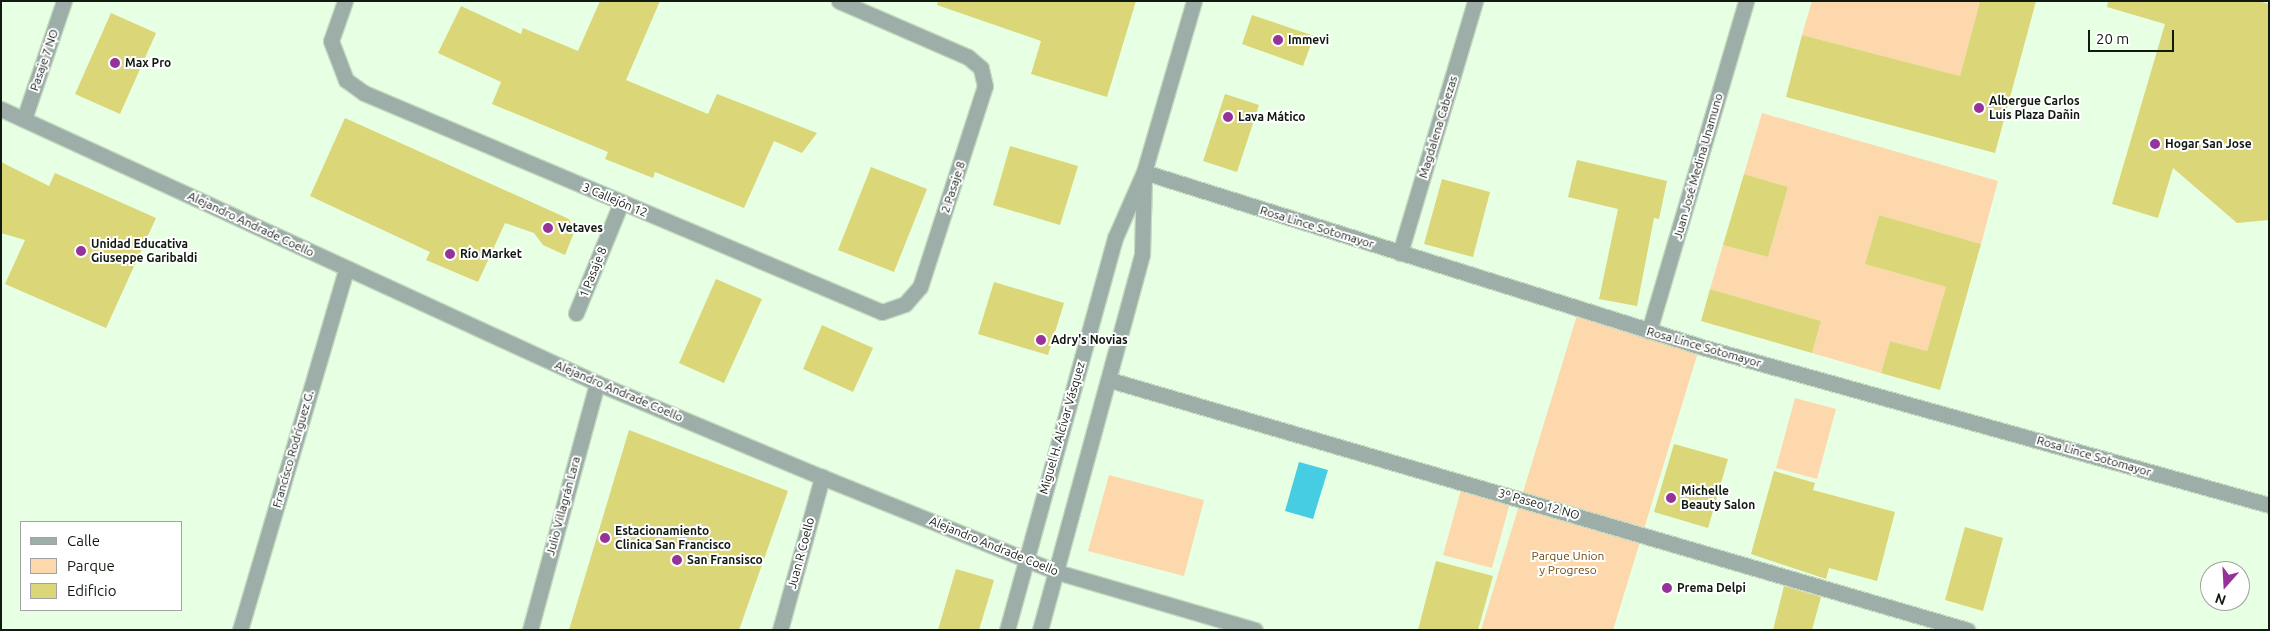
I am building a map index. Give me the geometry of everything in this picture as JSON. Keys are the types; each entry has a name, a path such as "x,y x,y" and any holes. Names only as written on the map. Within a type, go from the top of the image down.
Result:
{"street":[{"name":"Pasaje 7 NO","path":"24,119 64,1"},
{"name":"3 Callejón 12","path":"345,1 331,41 346,80 364,93 882,312 905,304 920,287"},
{"name":"2 Pasaje 8","path":"839,1 968,57 981,68 986,86 920,287"},
{"name":"Miguel H. Alcívar Vásquez","path":"1007,630 1114,238 1144,172 1194,1"},
{"name":"Magdalena Cabezas","path":"1400,253 1475,1"},
{"name":"Juan José Medina Unamuno","path":"1649,331 1746,1"},
{"name":"Alejandro Andrade Coello","path":"1,109 597,383 822,477 1057,572 1255,630"},
{"name":"Miguel H. Alcívar Vásquez","path":"1040,630 1110,380 1142,254 1144,172"},
{"name":"Rosa Lince Sotomayor","path":"1144,172 1649,331 2269,505"},
{"name":"1 Pasaje 8","path":"576,314 621,203"},
{"name":"Francísco Rodríguez G.","path":"240,630 346,268"},
{"name":"3º Paseo 12 NO","path":"1110,380 1967,630"},
{"name":"Julio Villagrán Lara","path":"530,630 597,383"},
{"name":"Juan R Coello","path":"780,630 822,477"}],"green space":[{"path":"1812,1 1980,1 1960,76 1802,35"},
{"path":"1762,113 1998,181 1981,244 1879,215 1865,264 1946,287 1927,351 1890,341 1881,373 1812,353 1821,321 1710,289 1723,245 1768,257 1788,187 1744,174"},
{"name":"Parque Union y Progreso","path":"1578,312 1699,349 1613,630 1481,630"},
{"path":"1795,398 1836,409 1817,479 1776,468"},
{"path":"1109,475 1204,500 1184,576 1088,551"},
{"path":"1461,490 1510,503 1492,568 1443,555"}],"water":[{"path":"1299,462 1328,470 1313,519 1285,511"}],"building":[{"path":"600,1 660,1 626,80 708,114 717,94 817,133 802,153 774,141 744,208 655,172 653,178 605,159 608,152 492,104 501,82 438,53 461,6 521,34 523,28 578,51"},
{"path":"938,1 1136,1 1107,97 1031,74 1041,41 937,5"},
{"path":"1980,1 2036,1 1995,153 1786,97 1802,35 1960,76"},
{"path":"2108,1 2258,1 2269,4 2269,220 2237,223 2173,168 2158,218 2112,204 2165,24 2107,7"},
{"name":"Max Pro","path":"111,13 156,33 120,114 75,94"},
{"name":"Immevi","path":"1252,15 1314,36 1303,66 1242,44"},
{"path":"1225,94 1259,105 1237,172 1203,161"},
{"path":"345,118 569,219 575,230 565,255 543,245 534,233 505,223 478,282 426,260 430,252 310,196"},
{"path":"1010,146 1078,166 1060,225 993,205"},
{"path":"1577,160 1667,181 1659,219 1654,218 1637,306 1599,299 1618,209 1568,197"},
{"name":"Unidad Educativa Giuseppe Garibaldi","path":"1,162 49,186 55,173 156,218 106,328 5,284 25,240 1,233"},
{"path":"871,167 927,189 894,272 838,250"},
{"path":"1744,174 1788,187 1768,257 1723,245"},
{"path":"1442,179 1490,192 1473,257 1424,244"},
{"path":"1879,215 1981,244 1940,390 1881,373 1890,341 1927,351 1946,287 1865,264"},
{"path":"716,279 762,299 724,383 679,363"},
{"path":"994,282 1064,303 1048,355 978,334"},
{"path":"1710,289 1821,321 1812,353 1701,321"},
{"path":"822,325 873,348 853,392 803,369"},
{"name":"San Fransisco","path":"629,430 788,491 739,630 569,630"},
{"path":"1674,444 1728,459 1708,528 1654,512"},
{"path":"1774,471 1815,483 1813,490 1895,512 1877,581 1829,568 1826,579 1751,554"},
{"path":"1965,527 2003,538 1983,611 1945,600"},
{"path":"1436,561 1493,576 1478,630 1418,630"},
{"path":"956,569 994,580 979,630 938,630"},
{"path":"1784,586 1821,597 1812,630 1773,630"}],"place":[{"name":"Immevi","path":"1278,40"},
{"name":"Max Pro","path":"115,63"},
{"name":"Albergue Carlos Luis Plaza Dañin","path":"1979,108"},
{"name":"Lava Mático","path":"1228,117"},
{"name":"Hogar San Jose","path":"2155,144"},
{"name":"Vetaves","path":"548,228"},
{"name":"Unidad Educativa Giuseppe Garibaldi","path":"81,251"},
{"name":"Río Market","path":"450,254"},
{"name":"Adry's Novias","path":"1041,340"},
{"name":"Michelle Beauty Salon","path":"1671,498"},
{"name":"Estacionamiento Clinica San Francisco","path":"605,538"},
{"name":"San Fransisco","path":"677,560"},
{"name":"Prema Delpi","path":"1667,588"}]}
